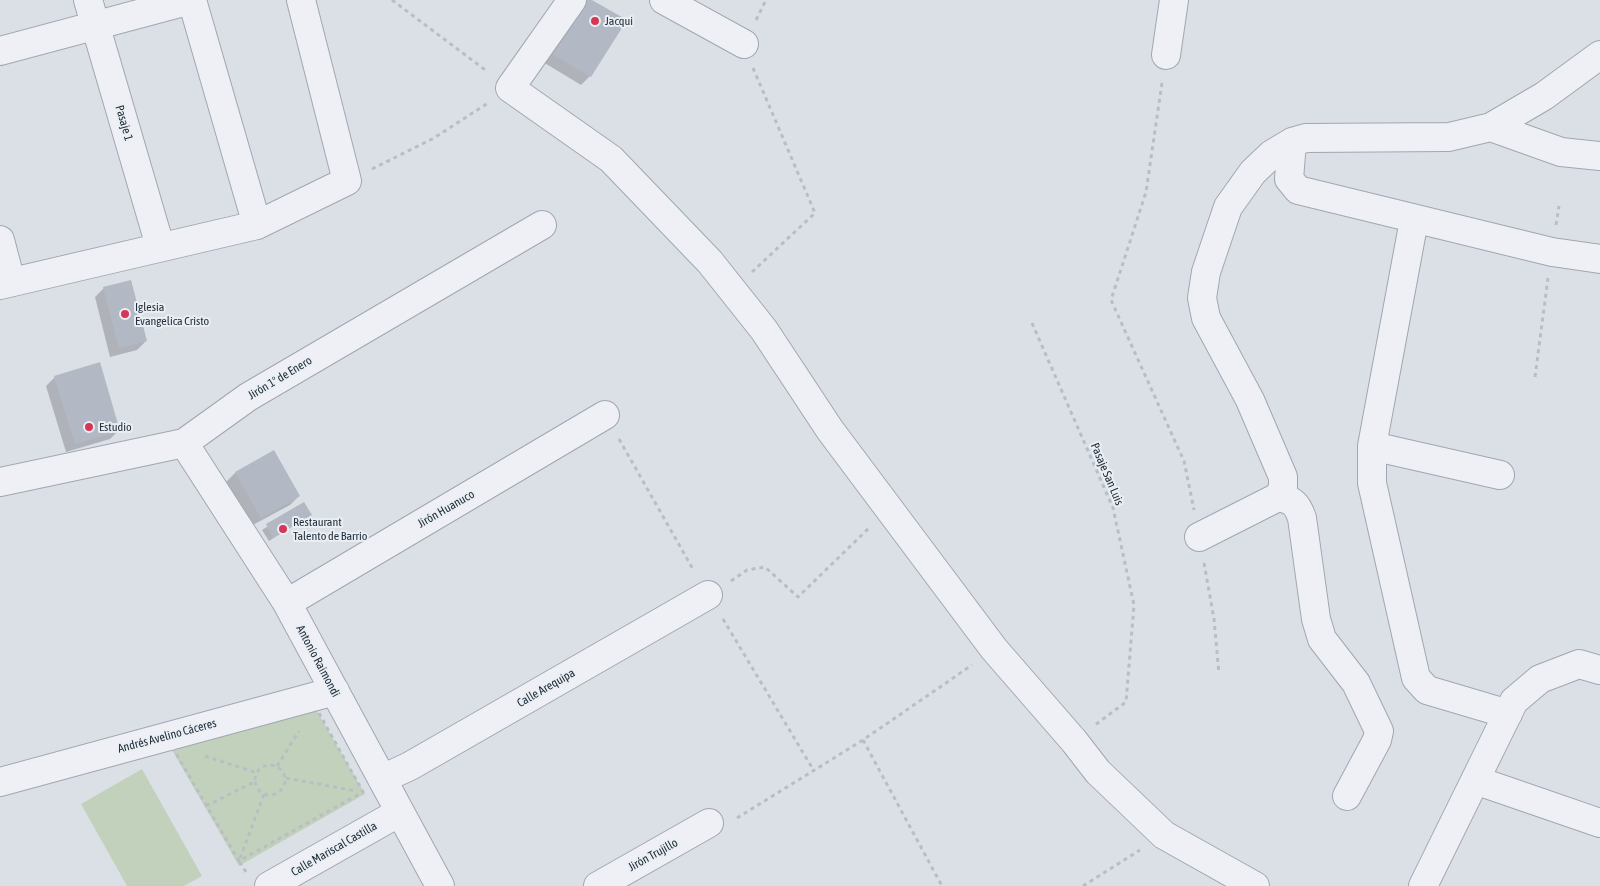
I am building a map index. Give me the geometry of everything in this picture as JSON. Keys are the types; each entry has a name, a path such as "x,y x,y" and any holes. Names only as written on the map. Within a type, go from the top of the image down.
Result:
{"street":[{"path":"0,51 92,12 192,0 256,225"},
{"path":"0,240 6,284 160,246 256,225 347,181 301,0"},
{"path":"572,0 510,88 611,159 710,262 764,330 830,430 994,649 1074,741 1098,772 1164,834 1255,886"},
{"path":"664,0 744,44"},
{"path":"1166,55 1174,0"},
{"name":"Pasaje 1","path":"92,12 160,246"},
{"path":"1199,537 1278,497 1283,488 1283,477 1250,400 1206,318 1202,298 1206,272 1228,207 1253,172 1272,154 1292,142 1306,138 1449,137 1491,127 1544,96 1598,58"},
{"path":"1491,127 1561,152 1600,156"},
{"path":"1292,142 1289,178 1298,190 1414,220 1552,252 1600,259"},
{"path":"1414,220 1372,446 1372,483 1416,678 1427,690 1508,714"},
{"name":"Jirón 1° de Enero","path":"0,482 184,442 248,397 542,225"},
{"name":"Jirón Huanuco","path":"287,603 605,415"},
{"name":"Antonio Raimondi","path":"184,442 287,603 335,691 372,785 400,812 440,886"},
{"path":"1372,446 1500,475"},
{"path":"1278,497 1292,499 1298,506 1302,518 1316,619 1322,638 1356,683 1379,731 1377,740 1347,796"},
{"name":"Calle Arequipa","path":"372,785 410,766 708,595"},
{"path":"1423,886 1514,701 1540,678 1579,664 1600,670"},
{"name":"Andrés Avelino Cáceres","path":"0,782 172,743 335,691"},
{"path":"1475,780 1600,823"},
{"name":"Calle Mariscal Castilla","path":"259,882 400,812"},
{"name":"Jirón Trujillo","path":"598,886 709,824"}],"path":[{"path":"347,181 434,138 510,88 392,0"},
{"path":"396,4 400,0"},
{"path":"733,291 815,213 744,44 766,0"},
{"path":"1166,55 1146,192 1111,300 1184,461 1214,619 1219,674"},
{"path":"1536,377 1559,206"},
{"name":"Pasaje San Luis","path":"1032,323 1113,508 1134,605 1126,702 1074,741"},
{"path":"708,595 747,570 765,567 798,597 889,508"},
{"path":"709,824 739,818 863,740 994,649"},
{"path":"259,882 239,861 206,806 172,743 315,706 372,785 400,812"},
{"path":"863,740 942,886"},
{"path":"197,754 256,773"},
{"path":"269,765 276,766 283,771 286,778 284,786 279,792 272,795 264,794 258,789 256,773 269,765"},
{"path":"286,778 372,785"},
{"path":"206,806 256,781"},
{"path":"239,861 372,785"},
{"path":"239,861 264,794"},
{"path":"1083,886 1164,834"}],"green space":[{"path":"313,704 365,794 239,866 168,743"},
{"path":"142,769 202,876 184,886 127,886 81,804"}],"building":[{"path":"583,0 592,0 627,20 591,77 551,53"},
{"name":"Iglesia Evangelica Cristo","path":"131,280 147,341 119,348 103,287"},
{"path":"100,362 120,431 75,444 54,376"},
{"path":"274,450 300,496 261,518 235,472"},
{"path":"304,502 312,515 273,538 266,524"}],"place":[{"name":"Jacqui","path":"595,21"},
{"name":"Iglesia Evangelica Cristo","path":"125,314"},
{"name":"Estudio","path":"89,427"},
{"name":"Restaurant Talento de Barrio","path":"283,529"}]}
